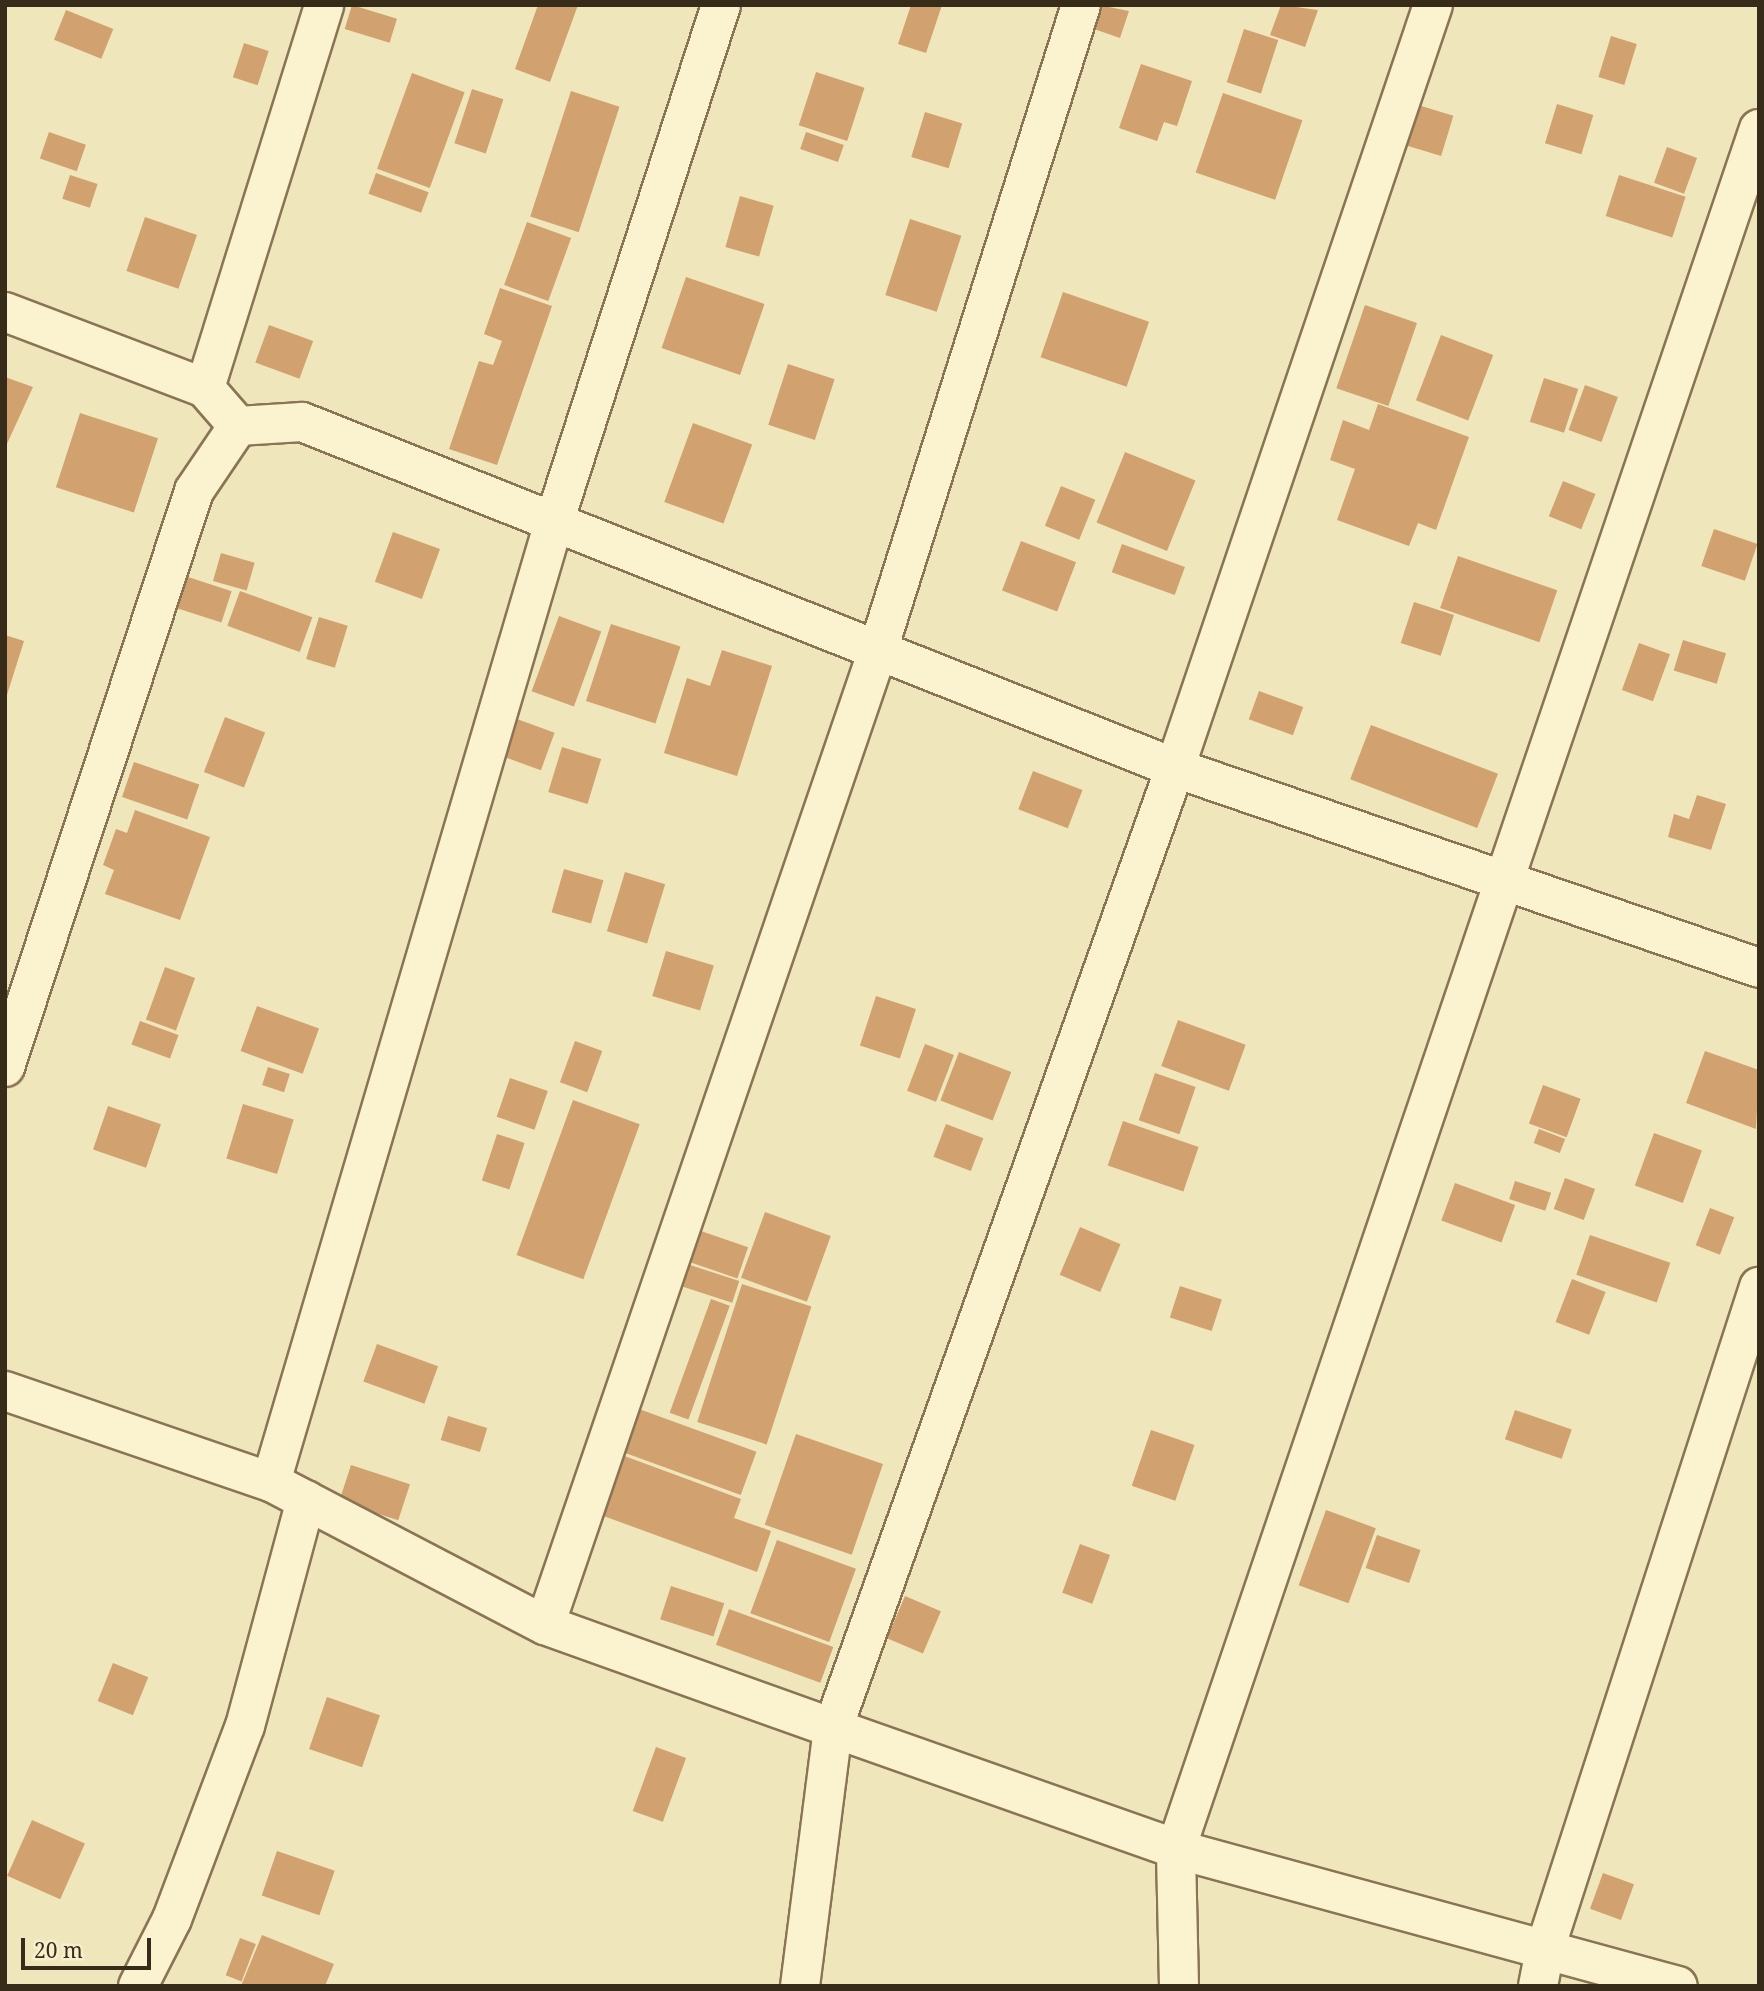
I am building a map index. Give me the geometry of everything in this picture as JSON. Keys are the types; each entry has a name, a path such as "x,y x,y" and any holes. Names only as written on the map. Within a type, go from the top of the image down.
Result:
{"street":[{"path":"205,388 324,5"},
{"path":"271,1482 555,519 721,5"},
{"path":"545,1625 878,650 1081,5"},
{"path":"800,1986 834,1728 1175,768 1433,5"},
{"path":"1179,1986 1176,1849 1759,130"},
{"path":"5,312 205,388 238,426"},
{"path":"238,426 302,422 555,519 1175,768 1759,968"},
{"path":"5,1067 194,491 238,426"},
{"path":"1538,1986 1545,1949 1759,1287"},
{"path":"5,1391 271,1482 545,1625 834,1728 1176,1849 1678,1986"},
{"path":"138,1986 172,1919 245,1726 306,1500"}],"building":[{"path":"352,5 397,19 390,43 345,29"},
{"path":"538,5 578,5 550,82 515,69"},
{"path":"911,5 942,5 926,53 898,44"},
{"path":"1099,5 1129,11 1120,38 1091,28"},
{"path":"1281,5 1318,10 1305,47 1270,35"},
{"path":"66,10 113,29 101,59 54,40"},
{"path":"1244,29 1278,40 1261,93 1227,82"},
{"path":"1611,36 1637,44 1624,85 1598,77"},
{"path":"244,43 269,51 258,85 233,77"},
{"path":"1141,64 1192,81 1177,126 1164,122 1157,141 1119,128"},
{"path":"816,72 865,88 847,141 799,125"},
{"path":"412,73 465,92 430,188 377,169"},
{"path":"472,89 503,99 486,153 454,143"},
{"path":"571,91 620,107 579,232 530,217"},
{"path":"1223,93 1302,120 1275,200 1196,172"},
{"path":"1557,104 1593,115 1581,154 1545,143"},
{"path":"1418,105 1453,116 1441,156 1406,145"},
{"path":"925,112 962,123 949,168 911,157"},
{"path":"49,132 86,145 77,171 40,158"},
{"path":"806,132 844,145 838,162 800,149"},
{"path":"1667,147 1697,158 1684,194 1654,183"},
{"path":"376,173 429,192 421,213 368,194"},
{"path":"70,175 98,184 90,208 62,199"},
{"path":"1619,175 1686,197 1672,238 1606,216"},
{"path":"740,196 774,206 759,257 725,247"},
{"path":"145,217 197,235 178,289 126,271"},
{"path":"910,219 961,236 937,312 885,295"},
{"path":"527,222 571,238 548,301 504,285"},
{"path":"686,277 764,304 740,375 662,348"},
{"path":"500,288 552,306 497,465 449,449 479,361 493,365 502,341 484,334"},
{"path":"1063,292 1149,322 1127,387 1041,357"},
{"path":"1365,305 1417,323 1388,406 1336,388"},
{"path":"269,325 313,341 299,379 255,363"},
{"path":"1441,335 1493,355 1468,420 1416,400"},
{"path":"788,364 835,379 815,440 768,425"},
{"path":"5,377 33,387 6,446 5,446"},
{"path":"1544,378 1578,389 1564,433 1530,422"},
{"path":"1585,385 1618,397 1601,442 1569,430"},
{"path":"1378,404 1469,437 1436,530 1418,523 1409,546 1337,520 1355,469 1330,460 1343,420 1369,430"},
{"path":"80,413 158,438 134,513 56,487"},
{"path":"693,423 752,445 723,523 664,502"},
{"path":"1125,452 1195,480 1167,551 1097,522"},
{"path":"1563,481 1595,494 1581,529 1549,516"},
{"path":"1061,486 1095,500 1079,540 1045,526"},
{"path":"1714,529 1757,544 1745,581 1701,566"},
{"path":"393,532 440,549 422,599 375,582"},
{"path":"1021,541 1076,562 1057,612 1002,590"},
{"path":"1122,544 1185,567 1175,595 1112,572"},
{"path":"221,553 255,563 247,591 213,581"},
{"path":"1458,556 1557,590 1539,642 1440,608"},
{"path":"185,576 232,591 221,623 175,607"},
{"path":"240,591 312,617 300,652 227,626"},
{"path":"1414,602 1454,615 1441,656 1401,643"},
{"path":"559,616 601,631 574,707 532,691"},
{"path":"319,617 348,626 335,668 306,659"},
{"path":"611,624 680,647 655,724 586,701"},
{"path":"5,635 24,641 6,698 5,698"},
{"path":"1683,640 1726,653 1717,684 1674,671"},
{"path":"1639,643 1670,654 1653,701 1622,690"},
{"path":"722,650 772,666 737,776 664,753 687,678 710,686"},
{"path":"1259,691 1303,707 1293,735 1249,719"},
{"path":"225,717 265,732 244,787 204,772"},
{"path":"517,719 555,733 541,770 503,757"},
{"path":"1371,725 1498,774 1477,828 1350,779"},
{"path":"562,747 601,759 587,804 548,792"},
{"path":"134,762 199,784 187,819 122,797"},
{"path":"1033,771 1082,790 1068,828 1018,809"},
{"path":"1697,795 1726,804 1711,850 1668,837 1674,814 1689,819"},
{"path":"135,810 210,837 180,920 105,894 114,870 103,865 116,829 127,833"},
{"path":"564,869 603,880 591,924 552,912"},
{"path":"625,872 665,884 647,944 607,931"},
{"path":"666,951 714,966 700,1011 652,996"},
{"path":"165,967 195,978 176,1031 146,1020"},
{"path":"876,996 916,1009 900,1058 860,1045"},
{"path":"257,1006 319,1029 303,1074 241,1051"},
{"path":"1178,1020 1246,1045 1229,1091 1161,1066"},
{"path":"140,1021 179,1035 170,1059 131,1044"},
{"path":"575,1041 602,1051 587,1092 560,1082"},
{"path":"925,1044 954,1055 936,1102 907,1091"},
{"path":"1705,1051 1759,1070 1756,1129 1686,1103"},
{"path":"959,1052 1011,1072 993,1121 940,1101"},
{"path":"268,1067 290,1074 284,1092 262,1085"},
{"path":"1155,1073 1196,1087 1179,1134 1139,1120"},
{"path":"510,1078 548,1091 534,1130 497,1117"},
{"path":"1543,1085 1581,1099 1567,1137 1529,1124"},
{"path":"573,1100 640,1124 583,1279 517,1255"},
{"path":"243,1104 294,1119 277,1174 226,1159"},
{"path":"108,1106 161,1124 146,1168 93,1149"},
{"path":"1123,1121 1199,1147 1183,1191 1108,1165"},
{"path":"946,1124 983,1138 971,1171 933,1157"},
{"path":"1539,1129 1565,1139 1560,1153 1534,1143"},
{"path":"1654,1133 1702,1150 1683,1203 1635,1186"},
{"path":"497,1134 525,1143 509,1190 482,1181"},
{"path":"1565,1178 1595,1189 1584,1220 1554,1209"},
{"path":"1515,1181 1551,1193 1545,1211 1509,1199"},
{"path":"1455,1183 1515,1205 1501,1242 1441,1221"},
{"path":"1710,1208 1734,1217 1720,1255 1696,1245"},
{"path":"765,1212 831,1236 807,1302 741,1278"},
{"path":"1080,1227 1121,1244 1100,1292 1060,1275"},
{"path":"698,1230 748,1247 737,1278 687,1261"},
{"path":"1590,1235 1670,1263 1657,1302 1576,1275"},
{"path":"687,1264 739,1281 732,1303 680,1286"},
{"path":"1572,1279 1606,1292 1589,1335 1556,1322"},
{"path":"742,1284 811,1307 767,1444 697,1422"},
{"path":"1180,1286 1222,1300 1212,1331 1170,1317"},
{"path":"711,1299 730,1306 688,1420 670,1413"},
{"path":"377,1344 438,1366 424,1404 363,1382"},
{"path":"639,1409 756,1452 741,1495 623,1452"},
{"path":"1515,1410 1572,1430 1562,1459 1505,1439"},
{"path":"448,1416 487,1428 480,1452 441,1440"},
{"path":"1151,1430 1194,1445 1175,1501 1132,1486"},
{"path":"796,1434 883,1464 852,1555 765,1525"},
{"path":"619,1454 741,1499 734,1518 771,1531 757,1572 598,1514"},
{"path":"351,1465 410,1484 398,1520 339,1501"},
{"path":"1326,1510 1376,1528 1348,1603 1299,1585"},
{"path":"1377,1535 1420,1550 1409,1583 1366,1568"},
{"path":"777,1540 856,1569 829,1642 750,1613"},
{"path":"1080,1544 1110,1555 1092,1604 1062,1593"},
{"path":"671,1586 724,1603 713,1637 660,1619"},
{"path":"905,1596 941,1611 923,1654 887,1638"},
{"path":"729,1609 833,1647 820,1683 716,1645"},
{"path":"113,1663 148,1677 133,1715 98,1701"},
{"path":"327,1697 380,1715 362,1767 309,1749"},
{"path":"656,1747 686,1758 663,1822 633,1811"},
{"path":"32,1820 85,1844 60,1899 7,1876"},
{"path":"277,1851 335,1871 319,1915 262,1895"},
{"path":"1603,1873 1634,1884 1621,1920 1590,1909"},
{"path":"262,1935 334,1964 325,1986 241,1986"},
{"path":"240,1938 256,1944 242,1981 226,1975"}]}
